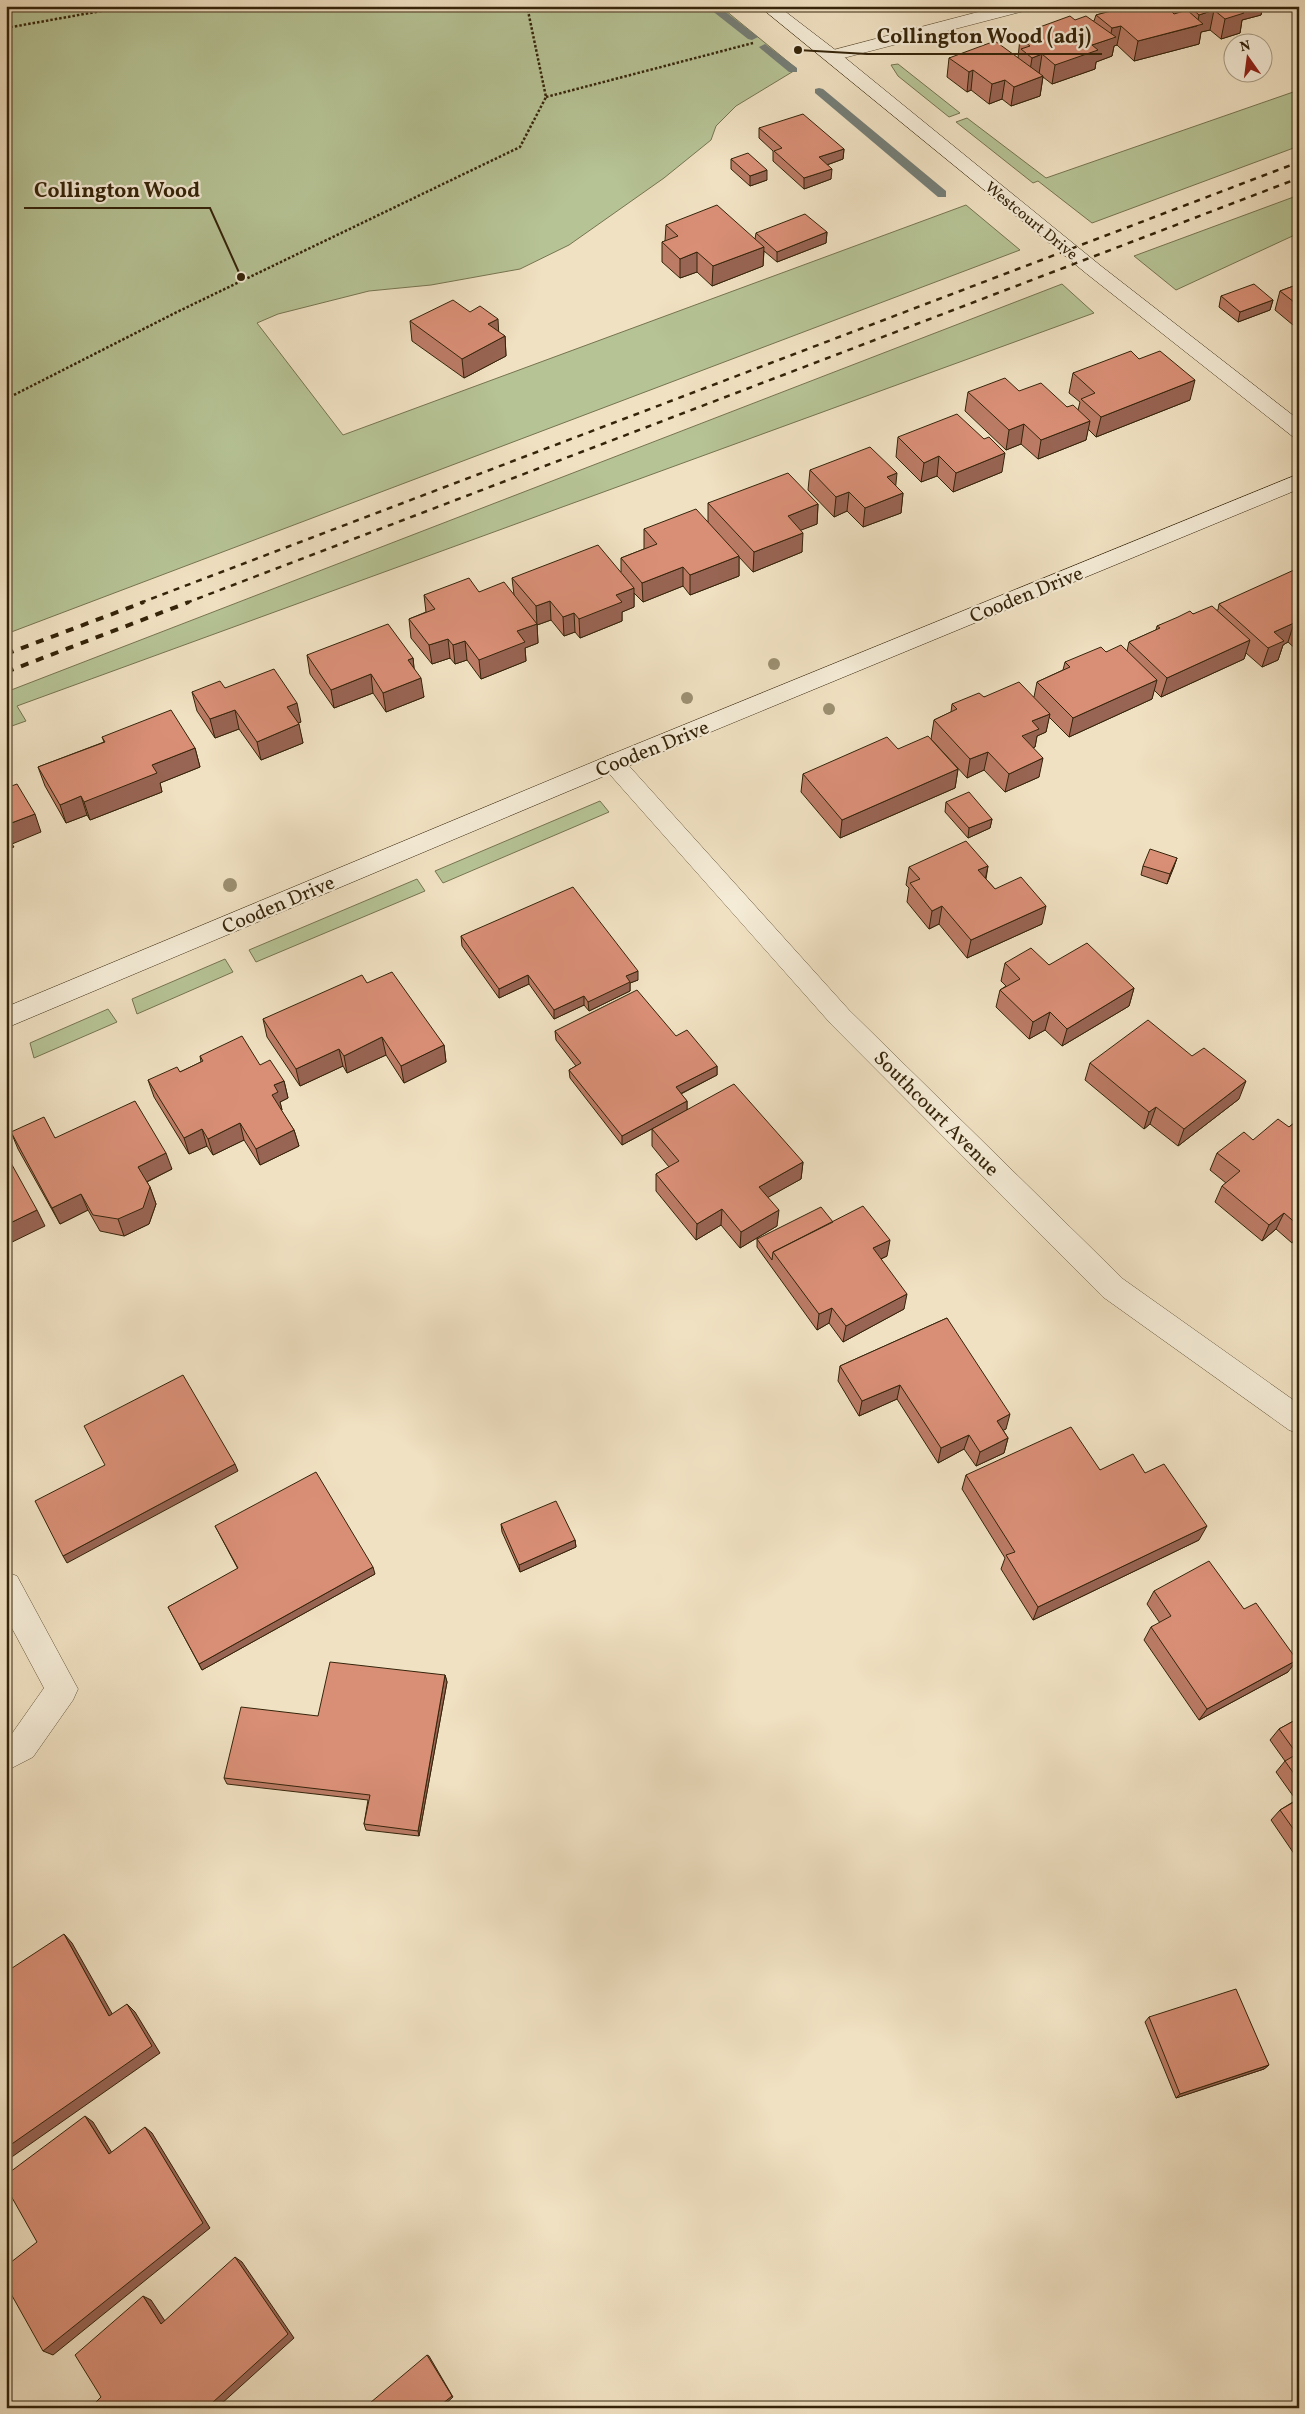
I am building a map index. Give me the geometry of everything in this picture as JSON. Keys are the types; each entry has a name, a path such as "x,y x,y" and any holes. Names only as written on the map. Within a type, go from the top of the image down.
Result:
{"street":[{"name":"Westcourt Drive","path":"767,6 832,56 1094,270 1299,431"},
{"path":"832,56 1022,6"},
{"name":"Cooden Drive","path":"6,1018 613,764 1299,481"},
{"name":"Southcourt Avenue","path":"613,764 840,1017 1113,1288 1299,1421"},
{"path":"6,1586 62,1689 22,1746 6,1755"}],"path":[{"path":"6,28 129,6"},
{"path":"6,399 177,312 520,147 546,97 527,6"},
{"path":"546,97 800,31"}],"green space":[{"path":"6,6 720,6 797,69 736,106 716,126 711,140 664,178 569,245 520,269 431,285 369,291 278,314 257,323 343,435 966,205 1020,250 6,634"},
{"path":"898,64 960,113 949,117 898,76 891,65"},
{"path":"1299,90 1299,146 1092,223 1038,181 1033,183 956,122 967,118 1046,178"},
{"path":"1299,195 1299,233 1176,290 1134,256"},
{"path":"1062,284 1094,313 17,706 26,721 6,728 6,692"},
{"path":"600,801 609,812 443,883 435,871"},
{"path":"417,879 425,891 256,962 249,950"},
{"path":"225,959 233,972 137,1014 132,999"},
{"path":"108,1009 117,1022 34,1058 30,1043"}],"building":[{"path":"1121,6 1166,6 1174,14 1187,10 1203,24 1138,41 1121,26 1112,28 1096,15 1122,8"},
{"path":"1189,6 1235,6 1244,13 1225,19 1214,10 1199,15"},
{"path":"1070,16 1075,20 1086,16 1116,37 1092,45 1098,50 1055,65 1042,54 1032,58 1021,49 1030,46 1020,38 1042,31 1037,28"},
{"path":"995,41 1043,76 1014,87 1005,80 992,84 973,70 969,72 949,58"},
{"path":"803,114 844,149 819,157 832,169 804,178 774,151 782,148 759,128"},
{"path":"748,153 767,170 750,176 731,159"},
{"path":"717,205 764,247 713,266 697,252 680,259 662,242 678,236 666,225"},
{"path":"805,214 827,232 777,252 756,233"},
{"path":"1254,284 1273,300 1240,312 1221,296"},
{"path":"1299,284 1299,306 1280,291"},
{"path":"453,300 470,312 480,306 498,319 488,324 505,336 462,359 410,321"},
{"path":"1131,351 1139,359 1160,351 1195,380 1101,417 1081,399 1095,393 1073,373"},
{"path":"1005,378 1019,391 1041,383 1067,407 1073,405 1090,421 1041,440 1024,424 1009,430 968,392"},
{"path":"957,414 984,439 989,437 1005,453 956,473 939,456 924,463 898,437"},
{"path":"870,447 897,473 887,477 903,493 865,508 849,492 836,497 810,470"},
{"path":"788,473 818,504 788,516 803,533 754,552 708,503"},
{"path":"696,509 739,556 690,575 683,567 642,583 621,558 657,544 644,529"},
{"path":"598,545 634,588 616,595 622,602 579,619 574,613 563,617 550,601 536,606 512,578"},
{"path":"1294,570 1299,574 1299,627 1294,623 1274,632 1284,641 1268,648 1219,604"},
{"path":"469,578 479,592 504,582 537,624 517,631 525,642 479,660 465,641 453,645 448,639 429,645 409,619 435,609 424,595"},
{"path":"1212,606 1250,640 1167,678 1129,642 1160,628 1157,626 1190,611 1193,614"},
{"path":"388,624 413,658 408,660 421,678 383,693 371,674 331,690 307,655"},
{"path":"1121,645 1157,680 1073,718 1037,682 1070,667 1065,662 1101,647 1106,652"},
{"path":"274,669 297,703 287,707 299,724 257,742 235,710 210,719 192,692 220,681 225,688"},
{"path":"1019,682 1050,714 1032,721 1039,729 1022,736 1043,758 1009,774 988,752 970,759 934,720 957,709 952,704 979,693 984,697"},
{"path":"171,710 195,748 152,765 157,773 84,802 81,796 60,805 38,767 105,742 102,737"},
{"path":"928,736 958,769 842,820 803,774 887,737 898,749"},
{"path":"17,784 35,814 6,825 6,788"},
{"path":"969,792 992,819 969,828 946,802"},
{"path":"966,841 988,866 978,870 995,889 1021,877 1046,906 971,940 942,906 932,911 910,883 920,879 909,867"},
{"path":"1150,849 1177,858 1170,874 1143,866"},
{"path":"573,887 638,971 626,976 630,982 588,1002 584,996 554,1010 528,975 499,989 461,936"},
{"path":"1087,943 1134,988 1067,1029 1050,1012 1033,1022 1000,990 1020,979 1005,963 1031,948 1049,965"},
{"path":"392,972 444,1045 401,1066 382,1037 344,1056 339,1049 296,1069 263,1019 362,975 367,983"},
{"path":"637,990 676,1036 687,1030 717,1066 676,1087 687,1101 622,1136 569,1070 581,1063 555,1031"},
{"path":"1148,1020 1192,1056 1204,1048 1246,1081 1184,1129 1156,1107 1149,1112 1090,1063"},
{"path":"242,1036 260,1065 270,1060 284,1081 274,1085 278,1092 272,1095 294,1130 256,1149 240,1123 208,1139 202,1129 184,1138 148,1080 177,1067 180,1072 203,1061 200,1056"},
{"path":"734,1084 803,1162 759,1187 779,1210 741,1232 722,1209 697,1224 656,1174 679,1161 652,1129"},
{"path":"135,1101 166,1153 138,1167 150,1187 143,1208 118,1219 93,1215 81,1194 52,1208 11,1132 44,1117 55,1138"},
{"path":"1278,1119 1289,1127 1299,1119 1299,1226 1284,1213 1269,1225 1222,1186 1240,1171 1217,1153 1244,1132 1253,1140"},
{"path":"6,1154 37,1210 6,1225"},
{"path":"863,1206 890,1240 873,1248 907,1294 846,1326 832,1308 819,1314 773,1252"},
{"path":"821,1207 833,1222 773,1252 772,1260 757,1239"},
{"path":"947,1318 1010,1414 997,1421 1008,1438 980,1452 969,1435 941,1448 900,1385 862,1401 840,1366"},
{"path":"183,1375 235,1464 63,1556 35,1501 105,1465 84,1426"},
{"path":"1071,1427 1100,1470 1133,1454 1145,1473 1164,1464 1207,1526 1038,1607 1006,1555 1015,1552 966,1475"},
{"path":"316,1472 373,1567 199,1664 168,1607 238,1568 215,1526"},
{"path":"556,1501 575,1540 519,1565 501,1524"},
{"path":"1209,1561 1244,1609 1256,1603 1297,1660 1207,1709 1151,1627 1171,1616 1154,1591"},
{"path":"330,1662 445,1675 418,1831 364,1824 370,1795 224,1778 241,1707 318,1716"},
{"path":"1299,1718 1299,1781 1285,1761 1297,1754 1279,1729"},
{"path":"1299,1799 1299,1837 1280,1810"},
{"path":"64,1934 109,2016 127,2004 152,2046 6,2148 6,1972"},
{"path":"1236,1989 1269,2065 1180,2094 1149,2017"},
{"path":"85,2116 109,2154 145,2127 203,2223 43,2351 6,2285 6,2266 37,2242 6,2187 6,2175"},
{"path":"235,2257 288,2334 212,2403 216,2408 90,2408 101,2397 75,2355 143,2296 161,2324"},
{"path":"427,2355 452,2396 437,2408 364,2408"}],"waterway":[{"path":"711,6 752,37"},
{"path":"765,47 793,70"},
{"path":"819,91 942,194"}],"railway":[{"path":"140,603 1299,162"},
{"path":"186,603 1299,178"},
{"path":"6,654 144,602"},
{"path":"6,672 189,602"}],"place":[{"name":"Collington Wood (adj)","path":"798,50"},
{"name":"Collington Wood","path":"241,277"}]}
